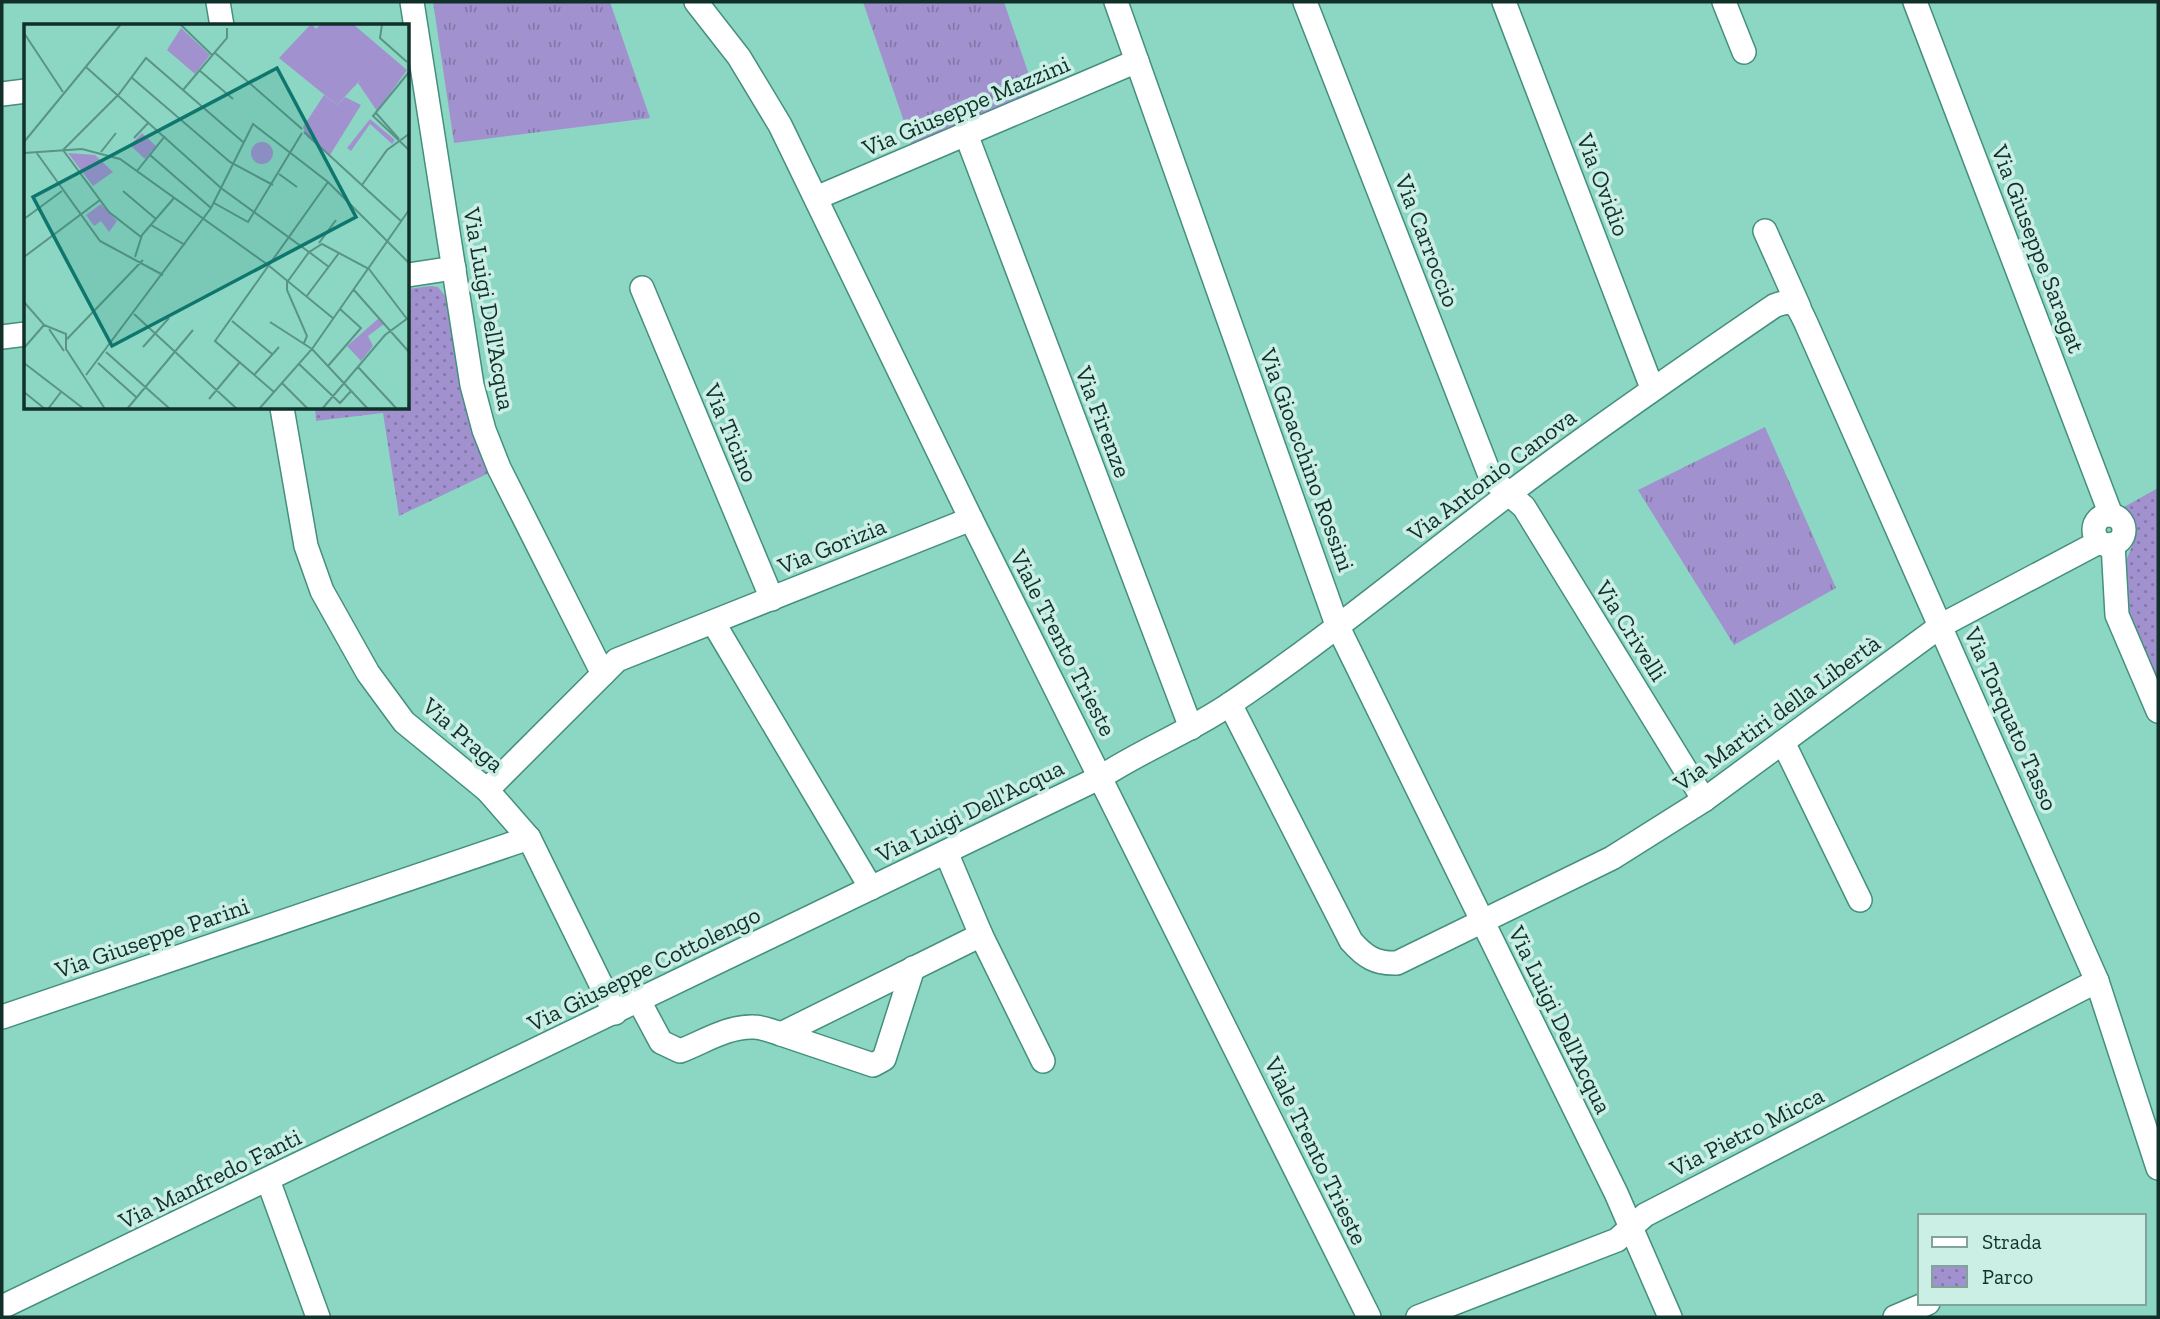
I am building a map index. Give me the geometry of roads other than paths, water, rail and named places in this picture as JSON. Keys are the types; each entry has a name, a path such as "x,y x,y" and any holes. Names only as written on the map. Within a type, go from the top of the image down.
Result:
{"street":[{"path":"218,2 222,24"},
{"name":"Via Luigi Dell'Acqua","path":"412,2 472,385 484,430 499,468 603,674"},
{"name":"Viale Trento Trieste","path":"695,2 739,57 780,125 971,519 1369,1317"},
{"name":"Via Gioacchino Rossini","path":"1115,2 1338,625 1483,922"},
{"name":"Via Carroccio","path":"1306,2 1491,478 1508,495"},
{"name":"Via Ovidio","path":"1504,2 1652,388"},
{"path":"1724,2 1744,52"},
{"name":"Via Giuseppe Saragat","path":"1915,2 2111,515 2120,520 2124,529 2121,538 2106,543"},
{"name":"Via Giuseppe Mazzini","path":"816,198 1137,61"},
{"path":"2,94 24,91"},
{"name":"Via Firenze","path":"966,134 1191,728"},
{"name":"Via Torquato Tasso","path":"1765,231 1795,304 1942,625 2097,981 2158,1168"},
{"path":"410,275 454,268"},
{"name":"Via Ticino","path":"642,288 772,598"},
{"name":"Via Antonio Canova","path":"1230,704 1652,388 1774,306 1795,304"},
{"path":"2,337 24,334"},
{"name":"Via Praga","path":"282,410 306,546 322,591 368,673 404,722 487,790 529,838 615,1013"},
{"name":"Via Crivelli","path":"1508,495 1524,507 1704,800"},
{"name":"Via Gorizia","path":"713,622 971,519"},
{"path":"2106,543 2117,615 2158,711"},
{"name":"Via Martiri della Libertà","path":"1483,922 1612,858 1704,800 1942,625 2106,543"},
{"path":"487,790 617,660 713,622"},
{"name":"Via Luigi Dell'Acqua","path":"713,622 871,888 1101,777 1123,762 1191,728 1230,704 1342,926 1362,953 1373,961 1398,963 1483,922 1616,1193 1670,1317"},
{"path":"1783,742 1860,900"},
{"name":"Via Giuseppe Parini","path":"2,1017 529,838"},
{"path":"946,852 981,935 1043,1060"},
{"name":"Via Giuseppe Cottolengo","path":"440,1097 871,888"},
{"path":"781,1034 981,935"},
{"path":"639,1000 661,1042 680,1051 725,1031 754,1027 873,1065 884,1059 913,968"},
{"name":"Via Pietro Micca","path":"1418,1317 1617,1241 1645,1214 2097,981"},
{"name":"Via Manfredo Fanti","path":"2,1307 440,1097"},
{"path":"268,1180 318,1317"},
{"path":"1895,1317 1923,1305"}]}
